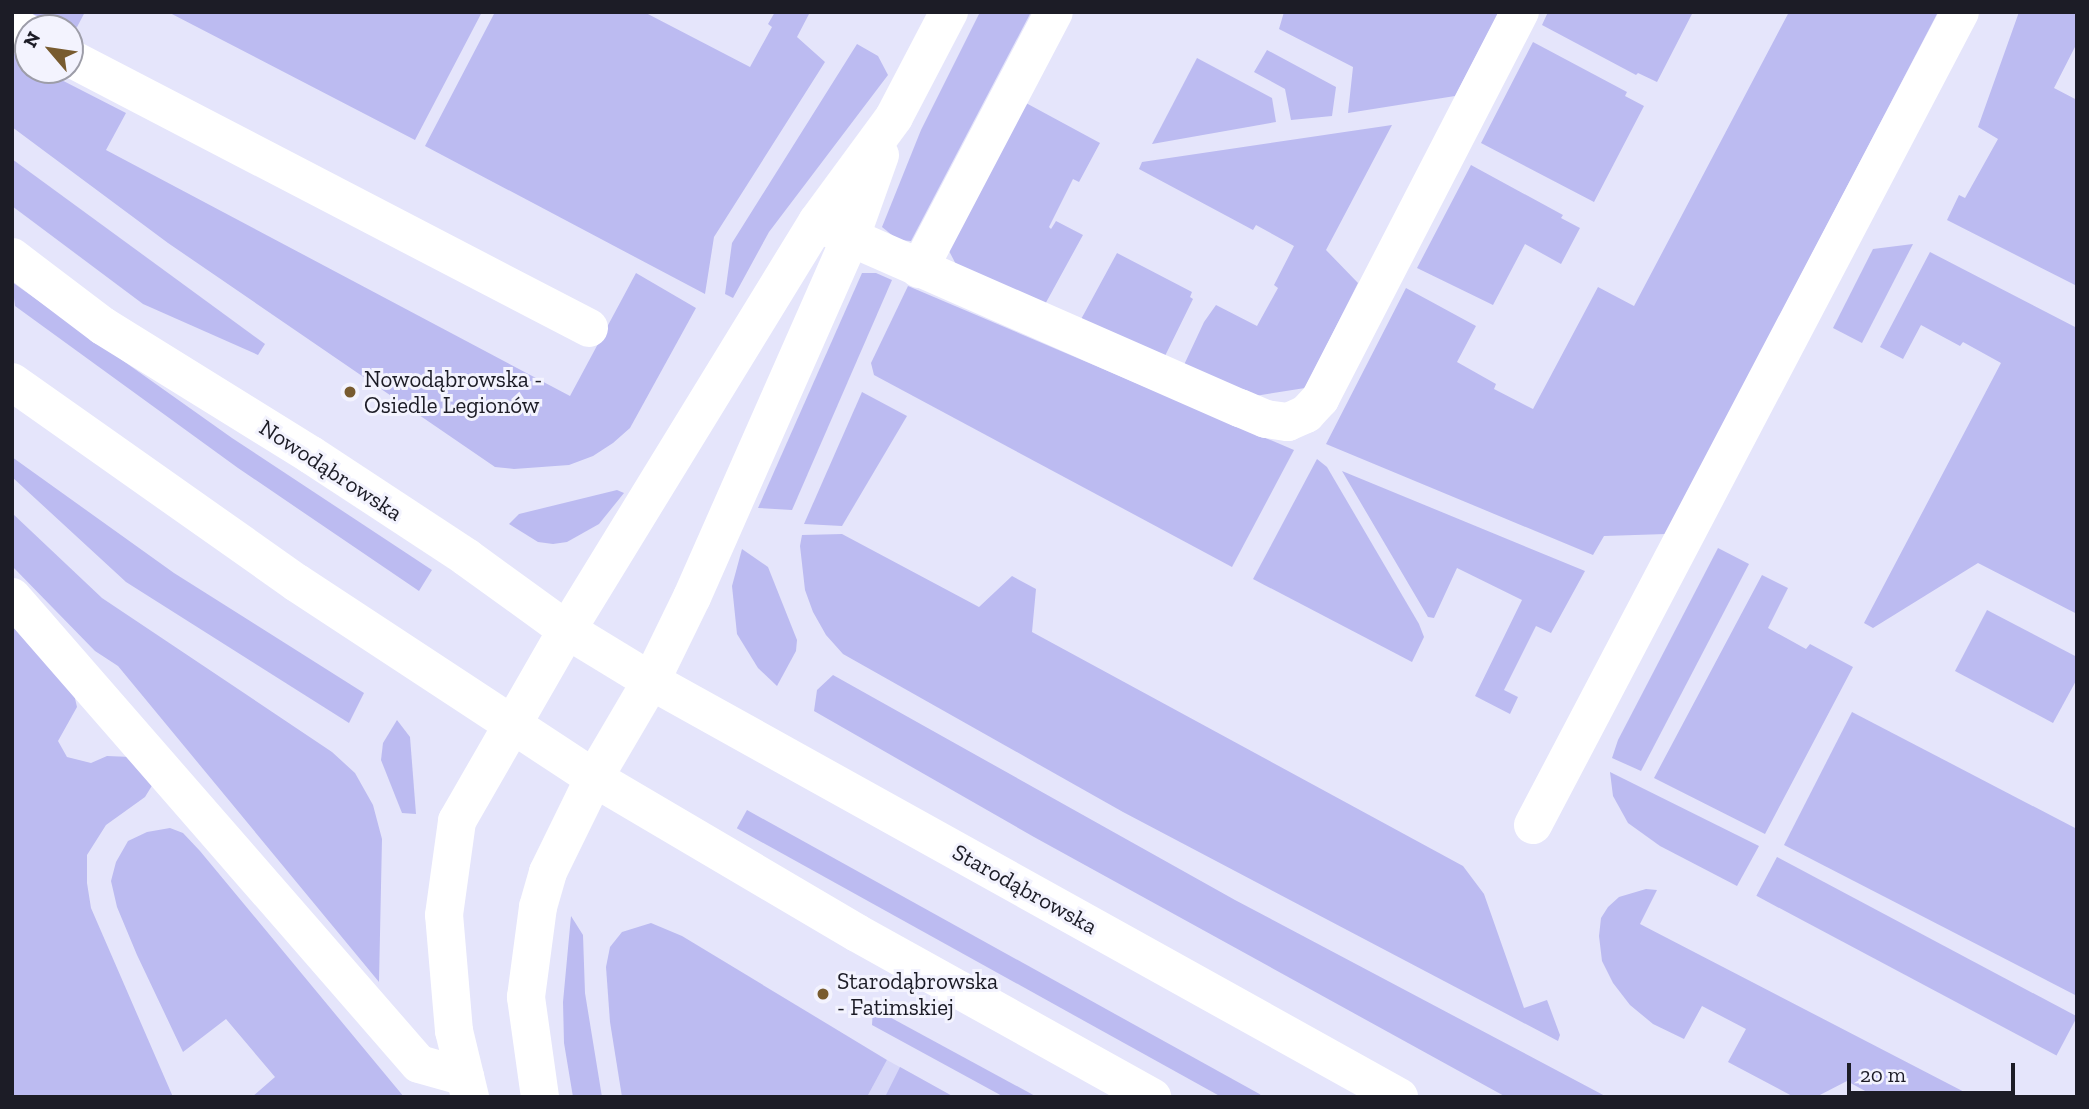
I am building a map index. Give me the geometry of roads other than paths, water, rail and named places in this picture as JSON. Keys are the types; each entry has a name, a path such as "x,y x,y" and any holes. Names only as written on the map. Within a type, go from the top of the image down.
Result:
{"street":[{"path":"540,1097 526,997 538,907 548,872 594,778 650,681 697,586 850,239 894,117 948,12"},
{"path":"919,269 1054,12"},
{"path":"817,222 850,239 1248,412 1288,422 1306,414 1320,399 1520,12"},
{"path":"1533,825 1960,12"},
{"path":"84,65 589,328"},
{"path":"467,1087 454,1031 444,915 457,821 567,630 817,222 894,117"},
{"name":"Nowodąbrowska","path":"12,257 103,327 322,463 466,558 567,630 650,681"},
{"path":"12,382 297,583 594,778 857,933 1152,1097"},
{"path":"12,597 419,1064 467,1087"},
{"name":"Starodąbrowska","path":"650,681 1399,1097"}],"place":[{"name":"Nowodąbrowska - Osiedle Legionów","path":"350,392"},
{"name":"Starodąbrowska - Fatimskiej","path":"823,994"}]}
